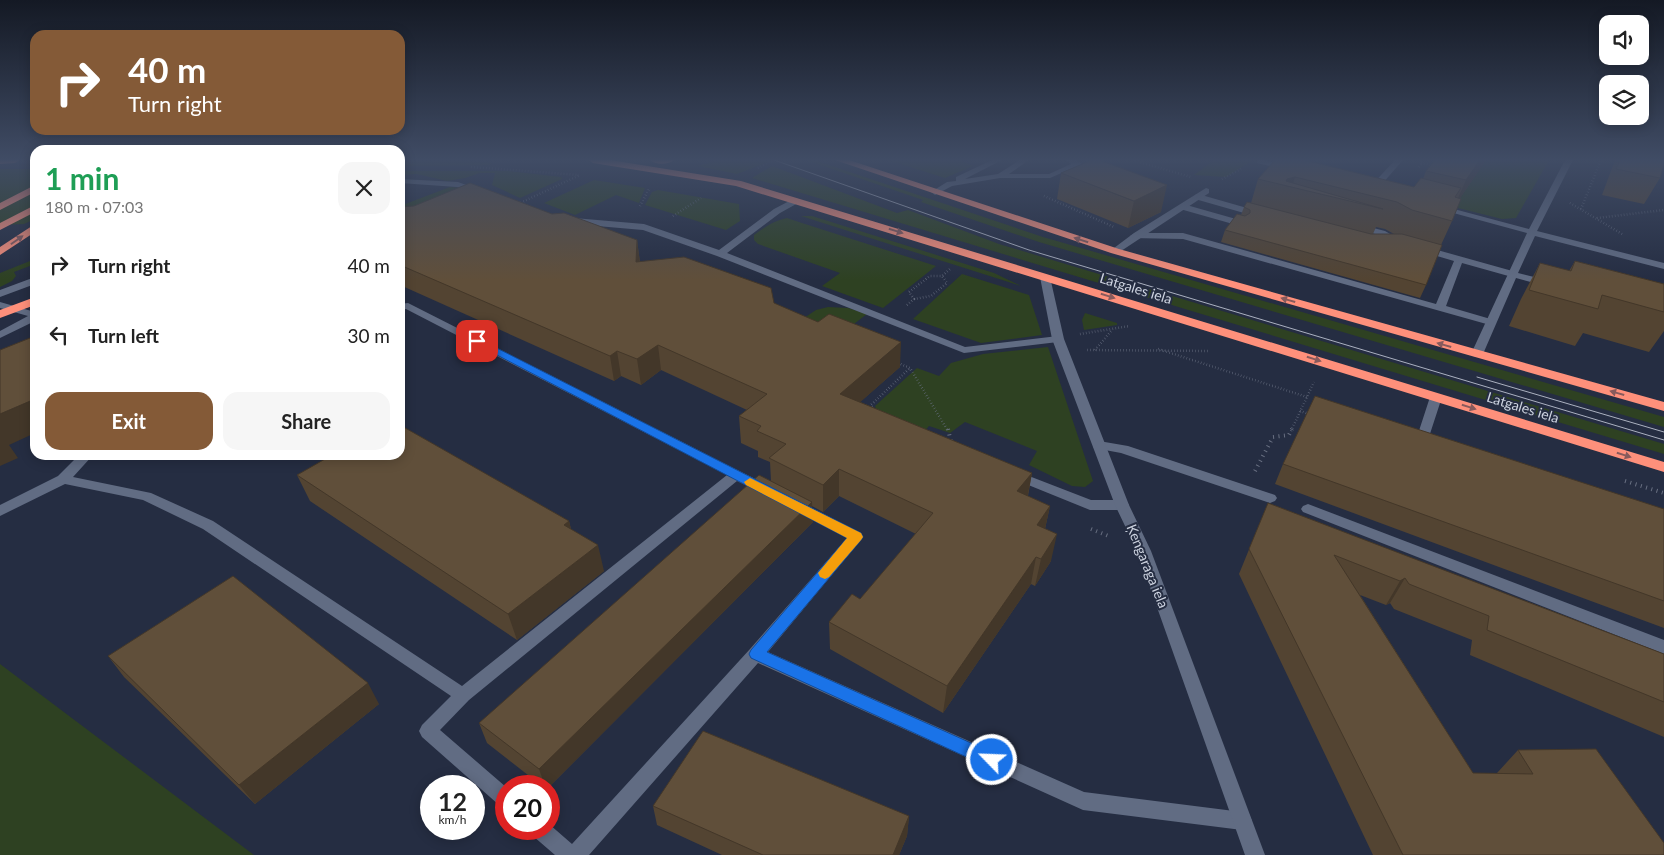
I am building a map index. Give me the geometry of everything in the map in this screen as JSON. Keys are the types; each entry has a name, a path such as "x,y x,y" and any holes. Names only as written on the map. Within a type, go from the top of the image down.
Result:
{"highway":[{"path":"0,206 12,200"},
{"name":"Latgales iela","path":"795,200 1664,467"},
{"path":"959,200 1115,251 1664,407"},
{"path":"0,227 30,211"},
{"path":"0,252 30,231"},
{"path":"0,314 30,303"}],"street":[{"path":"503,200 517,205"},
{"path":"720,254 777,211 795,200"},
{"path":"1115,251 1134,236 1194,200"},
{"path":"1227,200 1264,216"},
{"path":"1477,354 1512,274 1548,200"},
{"path":"1428,205 1664,266"},
{"path":"1183,208 1240,223"},
{"path":"566,221 651,229 720,254 964,350 1058,339"},
{"path":"1346,223 1382,233 1406,244 1560,287"},
{"path":"1134,236 1183,236 1490,322"},
{"path":"1377,241 1406,244"},
{"path":"1440,308 1460,259"},
{"name":"Ķengaraga iela","path":"1045,276 1058,339 1122,505 1144,551 1255,855"},
{"path":"0,294 30,282"},
{"path":"0,304 30,314"},
{"path":"405,306 408,306 856,537 756,654 576,855"},
{"path":"0,335 30,319"},
{"path":"1421,443 1436,397"},
{"path":"1099,445 1124,449 1270,498"},
{"path":"0,511 63,479 82,460"},
{"path":"1007,471 1090,505 1122,505"},
{"path":"495,789 428,731 463,695 736,475"},
{"path":"63,479 146,496 208,525 463,695"},
{"path":"1308,509 1664,647"},
{"path":"756,654 1083,801 1242,821"},
{"path":"553,840 570,855"}],"path":[{"path":"517,205 528,200"},
{"path":"651,229 698,200"},
{"path":"1053,200 1134,236"},
{"path":"1565,200 1618,230 1649,262"},
{"path":"1581,209 1585,200"},
{"path":"1597,218 1664,211"},
{"path":"914,299 909,292 930,276 942,276 952,268"},
{"path":"890,321 914,299 931,296 947,283 942,276"},
{"path":"1079,334 1136,326"},
{"path":"1094,350 1112,329"},
{"path":"1158,349 1307,397"},
{"path":"1085,350 1158,349 1210,351"},
{"path":"893,362 910,368 950,433 952,448"},
{"path":"864,412 910,368"},
{"path":"1245,489 1273,437 1289,435 1314,382"},
{"path":"871,405 874,414"},
{"path":"1300,411 1310,414"},
{"path":"1090,528 1144,551"}],"green space":[{"path":"0,200 30,200 30,221 24,224 0,225"},
{"path":"416,200 437,200 405,215 405,204"},
{"path":"551,200 606,200 575,215 544,203"},
{"path":"630,200 640,200 639,203"},
{"path":"648,200 715,200 739,204 740,221 726,230 645,205"},
{"path":"824,200 862,200 897,213 908,210 999,244 1664,444 1664,454"},
{"path":"923,200 933,200 1043,237 1664,417 1664,427 1039,242 921,202"},
{"path":"1459,200 1526,200 1516,218 1502,219 1454,207"},
{"path":"801,216 812,216 994,273 1021,286"},
{"path":"787,218 936,266 883,308 822,286 840,273 758,244 754,240 754,235 762,229"},
{"path":"30,261 30,266 14,272 16,276 12,281 0,287 0,273"},
{"path":"962,274 1029,295 1042,335 981,343 913,319"},
{"path":"828,307 848,308 867,314 837,337 798,322 816,310"},
{"path":"1085,313 1117,323 1117,325 1084,330 1082,320"},
{"path":"1048,347 1093,481 1085,487 1072,486 1029,465 1037,451 965,422 950,433 929,426 914,444 882,426 875,406 917,368 939,376 951,363 983,354"},
{"path":"0,664 254,855 0,855"}],"building":[{"path":"429,200 515,200 552,214 564,213 637,240 636,262 684,257 771,288 774,303 818,322 829,314 901,342 840,394 1032,473 1017,491 1050,506 1037,525 1057,534 1041,559 1036,557 947,686 829,622 852,594 860,599 933,513 839,469 823,485 769,458 786,444 757,431 761,426 739,416 767,394 658,345 637,359 617,351 610,356 405,267 405,207 414,206"},
{"path":"1345,200 1351,200 1383,209"},
{"path":"1388,200 1461,200 1452,221 1412,210"},
{"path":"1247,202 1371,234 1402,234 1442,245 1426,285 1225,230 1237,214 1245,216 1250,213 1250,210 1244,207"},
{"path":"1575,261 1664,284 1664,312 1602,295 1598,309 1529,290 1540,263 1571,271"},
{"path":"30,338 30,401 0,414 0,350"},
{"path":"1315,396 1664,509 1664,601 1283,464"},
{"path":"405,428 569,521 564,525 598,545 508,614 297,475 323,460 405,460"},
{"path":"759,475 812,502 539,769 479,723"},
{"path":"1268,503 1664,654 1664,702 1487,630 1489,616 1409,584 1405,578 1400,581 1334,555 1473,773 1533,774 1518,750 1596,749 1664,843 1664,855 1403,855 1249,549"},
{"path":"233,576 368,683 239,785 108,656"},
{"path":"703,731 909,816 893,855 763,855 653,806"}],"tram line":[{"path":"887,200 1029,250 1664,440"},
{"path":"1477,377 1664,432"}],"slow traffic":[{"path":"750,482 856,537 825,573"}],"route":[{"path":"477,341 856,537 756,654 992,760"}]}
